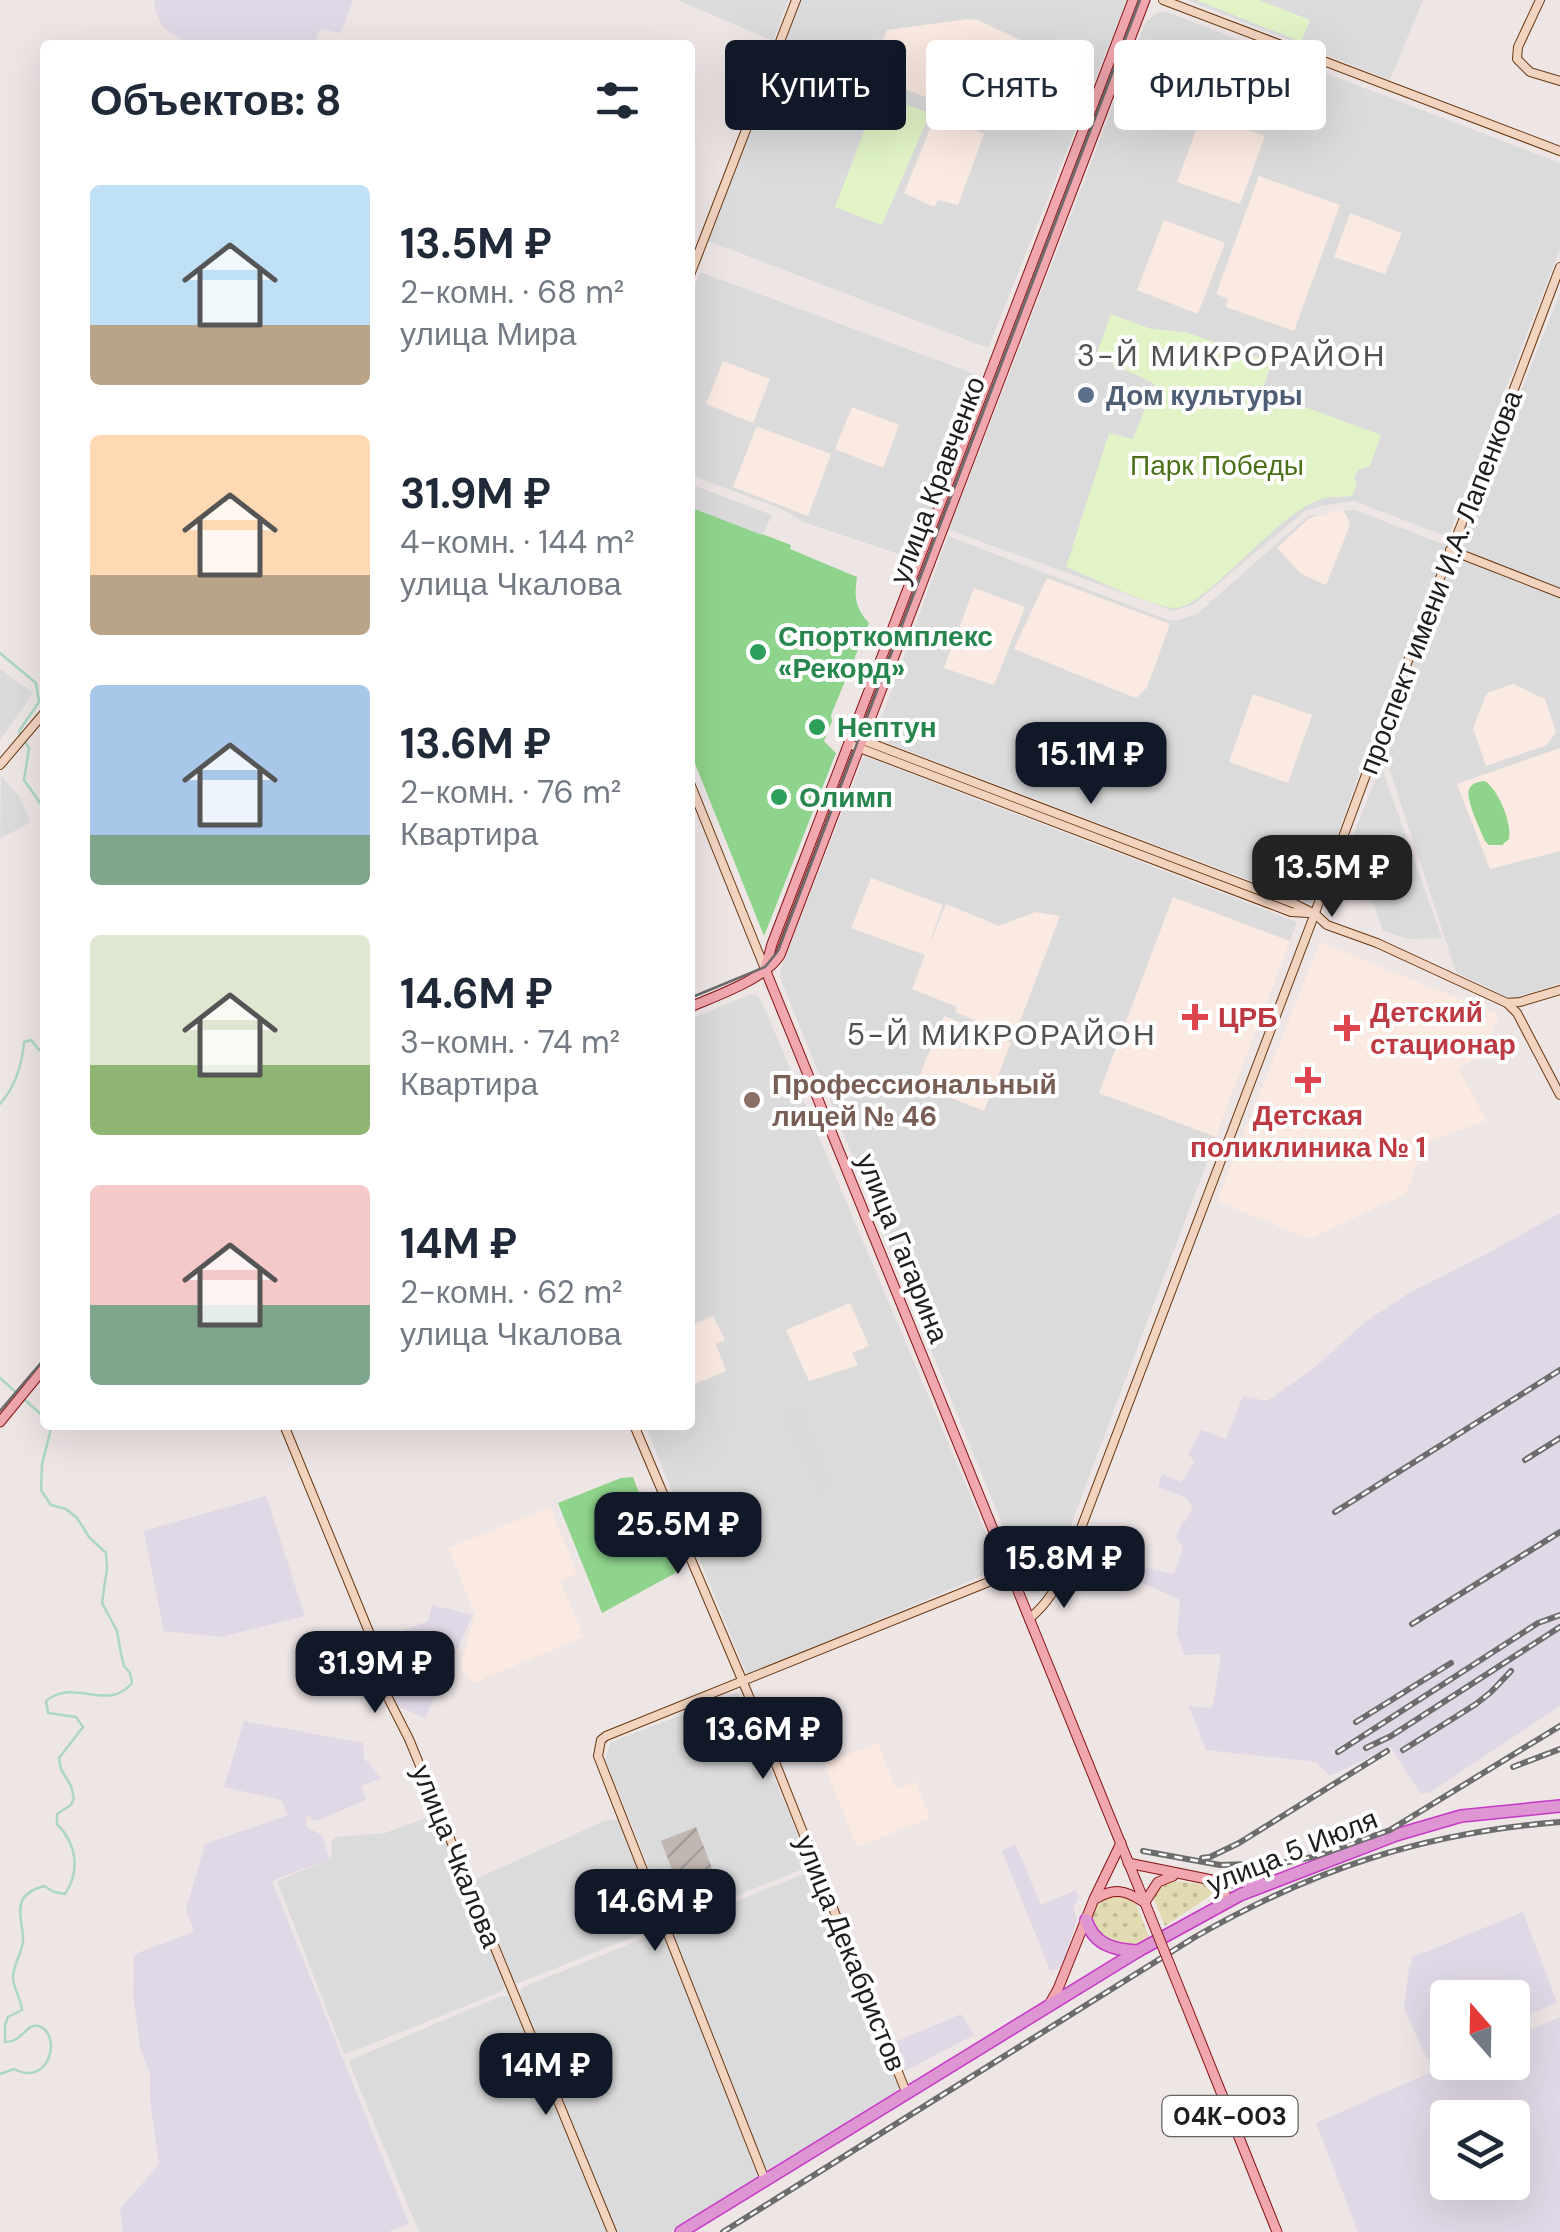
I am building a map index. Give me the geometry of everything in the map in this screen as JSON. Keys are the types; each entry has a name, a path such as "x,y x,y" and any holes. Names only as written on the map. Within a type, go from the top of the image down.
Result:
{"highway":[{"name":"улица 5 Июля","path":"906,2092 1048,2007 1061,1994 1225,1903 1273,1881 1396,1835 1461,1816 1560,1806"},
{"path":"1217,1881 1273,1881"},
{"path":"1086,1920 1096,1940 1118,1950 1138,1951"},
{"path":"681,2232 906,2092"}],"main road":[{"path":"695,262 796,0"},
{"name":"улица Кравченко","path":"695,1005 741,986 775,964 780,955 855,742 1133,0"},
{"name":"улица Кравченко","path":"855,742 1144,0"},
{"path":"1162,0 1560,151"},
{"path":"1540,0 1518,47 1517,59 1530,72 1560,81"},
{"name":"проспект имени И.А. Лапенкова","path":"1030,1619 1056,1591 1560,267"},
{"path":"1450,550 1560,594"},
{"path":"0,765 40,718"},
{"path":"855,742 1194,870 1290,912 1315,914 1327,925 1378,943 1507,1003 1517,1013 1560,1095"},
{"name":"улица Гагарина","path":"695,795 1147,1908"},
{"path":"1507,1003 1560,990"},
{"path":"0,1422 40,1373"},
{"name":"улица Чкалова","path":"286,1430 376,1649 382,1686 409,1739 612,2232"},
{"name":"улица Декабристов","path":"636,1430 743,1682 906,2092"},
{"path":"765,2180 598,1756 601,1740 1011,1572"},
{"path":"1061,1994 1094,1899 1120,1843"},
{"path":"1128,1863 1217,1881 1224,1888 1225,1903"},
{"path":"1094,1899 1109,1891 1124,1891 1147,1908 1158,1882 1181,1875"},
{"name":"04К-003","path":"1147,1908 1277,2232"}],"shaded area":[{"path":"155,0 353,0 341,33 320,29 316,40 181,40 161,25"},
{"path":"678,0 788,0 771,40"},
{"path":"800,0 1127,0 1094,83 1094,40 926,40 926,130 1075,130 988,348 706,240 749,130 906,130 906,40 784,40"},
{"path":"1187,0 1423,0 1390,80 1326,55 1326,40 1288,40"},
{"name":"3-Й МИКРОРАЙОН","path":"1158,12 1167,12 1240,40 1138,40 1145,23"},
{"path":"968,19 1020,40 926,40 926,97 906,90 906,40 883,40 887,30"},
{"name":"3-Й МИКРОРАЙОН","path":"1326,73 1560,163 1560,249 1448,537 1354,501 1321,506 1305,511 1194,604 1173,611 949,530 1114,103 1114,130 1326,130"},
{"path":"930,130 974,130 984,134 958,205 938,200 934,207 904,193"},
{"path":"1196,130 1248,130 1265,136 1240,204 1177,182"},
{"path":"1259,176 1340,205 1294,331 1226,307 1228,299 1216,294"},
{"path":"1350,213 1402,233 1385,274 1334,257"},
{"path":"1164,220 1225,243 1198,314 1137,290"},
{"path":"700,272 983,377 914,559 803,522 782,509 695,477 695,284"},
{"path":"1560,293 1560,983 1511,999 1456,972 1381,743"},
{"path":"723,361 770,379 753,423 706,404"},
{"path":"852,407 899,425 883,468 835,449"},
{"path":"758,427 831,454 808,516 733,487"},
{"path":"695,486 772,515 762,535 695,509"},
{"path":"1341,510 1350,525 1326,585 1301,574 1277,548 1309,518"},
{"path":"1355,510 1448,546 1313,904 874,738 948,536 1168,620 1179,620 1197,614 1308,516"},
{"path":"1047,578 1170,624 1147,687 1136,698 1014,649"},
{"path":"974,588 1025,607 994,685 944,668"},
{"path":"0,669 33,693 0,740"},
{"path":"1513,684 1545,699 1556,732 1547,745 1486,766 1473,728 1487,693"},
{"path":"1253,694 1312,715 1288,783 1229,762"},
{"path":"1560,748 1560,851 1490,869 1457,784"},
{"name":"5-Й МИКРОРАЙОН","path":"864,756 1297,922 1048,1586 1037,1594 1030,1593 780,978"},
{"path":"1381,766 1442,938 1409,939 1383,931 1351,840"},
{"path":"1,776 19,796 31,822 0,839"},
{"path":"871,878 943,905 927,950 946,904 999,926 1036,912 1060,916 1014,1037 912,989 925,955 851,928"},
{"name":"ЦРБ","path":"1173,897 1290,941 1216,1137 1099,1093"},
{"path":"1320,942 1499,1015 1484,1054 1458,1068 1486,1120 1425,1143 1406,1194 1309,1239 1217,1201"},
{"path":"751,994 758,996 1001,1568 747,1675 647,1430 695,1430 695,1017"},
{"path":"944,1016 1011,1043 984,1111 916,1084"},
{"path":"1560,1213 1560,1706 1429,1793 1420,1793 1391,1747 1330,1776 1316,1762 1206,1750 1189,1706 1213,1706 1221,1654 1184,1655 1177,1633 1180,1600 1141,1582 1145,1568 1174,1574 1183,1547 1176,1538 1193,1507 1185,1497 1158,1487 1162,1474 1181,1482 1195,1462 1188,1454 1201,1430 1226,1439 1243,1396 1267,1401 1313,1369 1365,1322 1409,1293"},
{"path":"850,1303 869,1346 852,1353 858,1365 809,1381 786,1330"},
{"path":"713,1316 725,1340 716,1344 726,1371 695,1384 695,1324"},
{"path":"799,1408 831,1486 822,1490 786,1414"},
{"path":"266,1496 305,1616 221,1637 164,1631 144,1531"},
{"path":"550,1507 577,1573 560,1581 584,1637 473,1683 460,1668 475,1614 448,1548"},
{"path":"432,1605 473,1615 425,1718 394,1705 383,1680 377,1641 428,1621"},
{"path":"739,1693 811,1866 671,1922 605,1760 611,1742"},
{"path":"244,1721 363,1743 364,1758 381,1778 361,1786 366,1800 316,1821 306,1817 307,1827 323,1836 329,1859 272,1881 409,2224 388,2232 120,2232 120,2209 159,2164 150,2074 140,2047 133,1994 134,1956 194,1932 186,1909 205,1844 288,1815 281,1800 224,1787"},
{"path":"878,1743 896,1789 916,1782 930,1818 857,1847 824,1764"},
{"path":"432,1816 441,1826 505,1987 346,2054 277,1881 332,1858 331,1842 336,1837 385,1833"},
{"path":"619,1819 658,1927 519,1983 513,1982 469,1882 604,1821"},
{"path":"696,1827 723,1896 687,1910 661,1841"},
{"path":"1015,1844 1041,1905 1076,1890 1079,1899 1073,1907 1077,1920 1061,1968 1050,1970 1002,1851"},
{"path":"811,1871 899,2087 670,2232 614,2232 520,1998 521,1988"},
{"path":"1168,1881 1207,1884 1213,1894 1165,1926 1154,1899 1159,1886"},
{"path":"1124,1896 1136,1904 1149,1937 1126,1947 1094,1932 1091,1917 1103,1900"},
{"path":"1523,1912 1557,2002 1530,2014 1530,1980 1430,1980 1427,2059 1404,2008 1411,1958"},
{"path":"507,1996 607,2232 419,2232 350,2060"},
{"path":"961,2014 974,2035 905,2071 893,2043"},
{"path":"1560,2017 1560,2232 1358,2232 1316,2123 1430,2073 1430,2080 1530,2080 1530,2030"}],"green space":[{"path":"1196,0 1259,0 1310,20 1302,40"},
{"path":"906,105 926,112 926,122 882,225 835,207 865,130 906,130"},
{"name":"Парк Победы","path":"1111,314 1151,329 1185,332 1272,362 1262,391 1381,435 1370,466 1358,470 1354,477 1357,484 1352,496 1326,498 1305,507 1204,593 1174,608 1135,597 1066,567 1109,433 1133,439 1155,384 1096,356"},
{"path":"695,509 791,545 790,549 857,577 857,602 869,623 824,741 836,753 764,936 695,764"},
{"path":"1485,781 1500,800 1506,816 1509,839 1502,845 1485,841 1469,800 1469,789"},
{"path":"633,1477 645,1509 657,1512 681,1570 602,1613 558,1503"}],"waterway":[{"path":"0,653 36,683 39,702 20,734"},
{"path":"24,740 29,748 24,780 40,803"},
{"path":"0,1104 17,1075 24,1042 31,1040 40,1050"},
{"path":"0,1378 18,1394"},
{"path":"24,1399 40,1413"},
{"path":"0,2074 14,2069 36,2071 49,2057 50,2038 38,2026 5,2042 8,2017 22,2010 13,1979 23,1944 20,1907 26,1895 44,1886 65,1894 75,1866 69,1840 57,1824 57,1814 71,1805 74,1798 59,1758 83,1727 76,1717 48,1713 46,1701 69,1692 112,1695 132,1683 117,1631 102,1603 106,1553 77,1518 66,1509 51,1505 41,1490 42,1464 51,1430"}],"tram line":[{"path":"695,996 765,967 778,951 1140,0"},
{"path":"0,1411 40,1364"}],"railway":[{"path":"1335,1512 1560,1370"},
{"path":"1525,1460 1560,1438"},
{"path":"1412,1624 1560,1532"},
{"path":"1338,1752 1538,1623 1560,1615"},
{"path":"1366,1748 1391,1736 1560,1627"},
{"path":"1356,1722 1451,1663"},
{"path":"1403,1750 1476,1704 1511,1671"},
{"path":"1143,1851 1220,1865 1283,1863 1317,1856 1390,1830 1560,1726"},
{"path":"1513,1767 1560,1749"},
{"path":"1202,1858 1239,1843 1387,1751"},
{"path":"723,2232 1239,1913 1327,1874 1416,1845 1560,1822"}],"place":[{"name":"Дом культуры","path":"1086,395"},
{"name":"Спорткомплекс «Рекорд»","path":"758,652"},
{"name":"Нептун","path":"817,727"},
{"name":"Олимп","path":"779,797"},
{"name":"ЦРБ","path":"1195,1017"},
{"name":"Детский стационар","path":"1347,1028"},
{"name":"Детская поликлиника № 1","path":"1308,1080"},
{"name":"Профессиональный лицей № 46","path":"752,1100"}],"district":[{"name":"3-Й МИКРОРАЙОН","path":"1232,356"},
{"name":"5-Й МИКРОРАЙОН","path":"1002,1035"}]}
